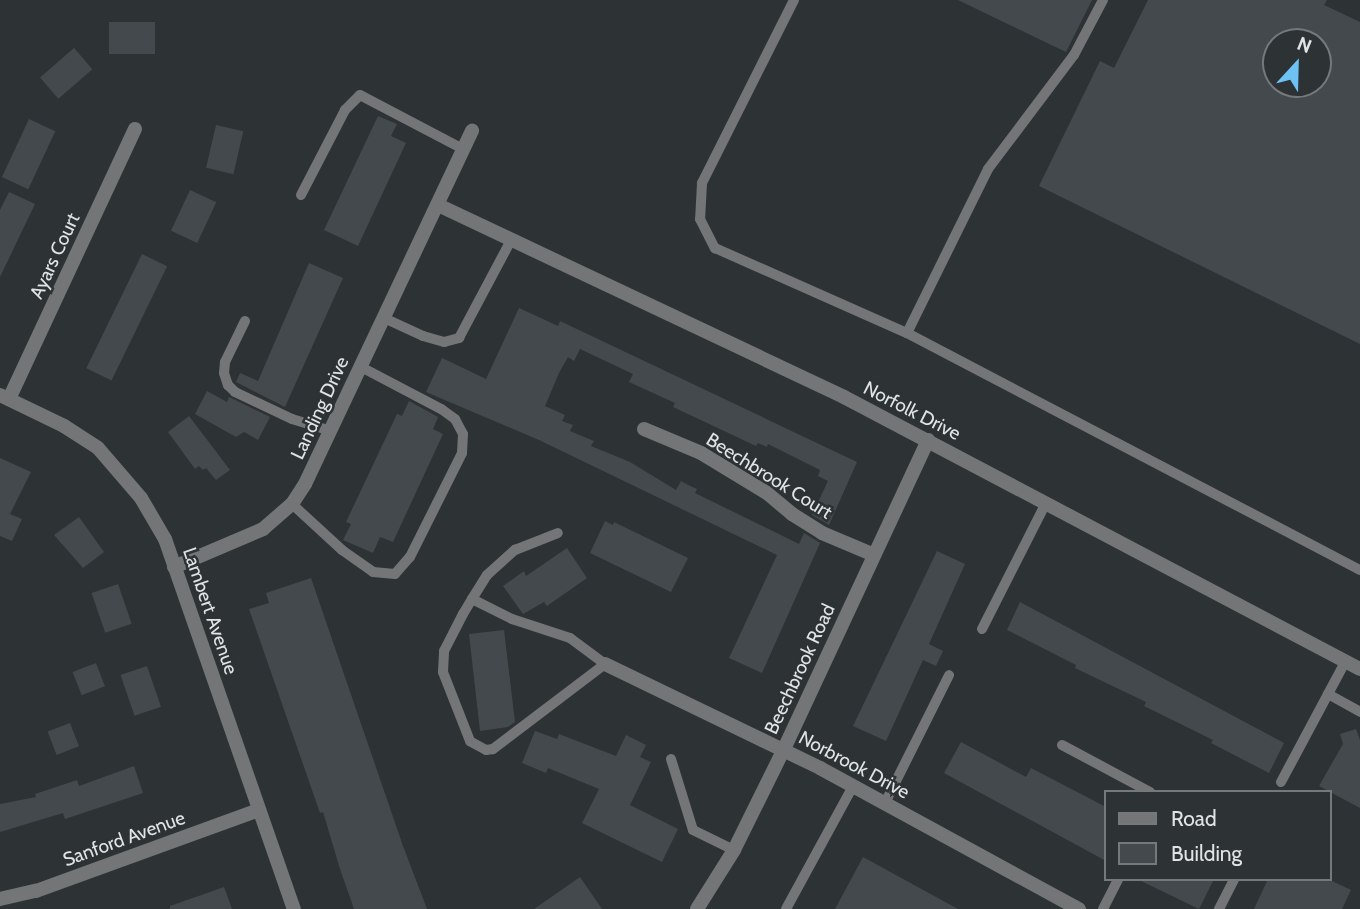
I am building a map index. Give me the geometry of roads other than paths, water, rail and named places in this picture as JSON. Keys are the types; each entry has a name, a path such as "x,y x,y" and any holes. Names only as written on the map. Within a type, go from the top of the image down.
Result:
{"street":[{"name":"Ayars Court","path":"5,397 135,129"},
{"name":"Landing Drive","path":"174,567 263,529 292,504 331,431 472,130"},
{"name":"Norfolk Drive","path":"438,205 928,440 1360,669"},
{"name":"Lambert Avenue","path":"5,397 81,436 118,468 141,498 165,539 294,909"},
{"name":"Beechbrook Court","path":"644,429 701,453 768,493 792,514 822,533 874,555"},
{"name":"Beechbrook Road","path":"697,909 734,850 784,749 928,440"},
{"name":"Norbrook Drive","path":"605,663 784,749 1079,909"},
{"name":"Sanford Avenue","path":"0,899 36,891 259,810"}],"lane":[{"path":"794,0 702,183 700,219 715,248 907,333 1360,570"},
{"path":"907,333 988,169 1074,55 1103,0"},
{"path":"301,195 345,110 360,95 463,149"},
{"path":"384,318 423,336 444,342 459,338 511,240"},
{"path":"245,321 225,362 224,373 228,385 235,392 292,419 331,431"},
{"path":"292,504 342,550 373,572 395,574 410,557 451,476 464,443 461,425 441,410 361,367"},
{"path":"982,629 1046,503"},
{"path":"472,599 512,619 570,638 605,663 493,749 477,748 470,741 443,671 444,651 472,599 487,575 515,550 558,533"},
{"path":"1281,782 1345,662"},
{"path":"885,803 949,675"},
{"path":"1328,694 1360,712"},
{"path":"1062,745 1146,790"},
{"path":"671,759 693,830 734,850"},
{"path":"786,909 853,786"},
{"path":"1103,909 1117,881"},
{"path":"1219,909 1233,881"}]}
